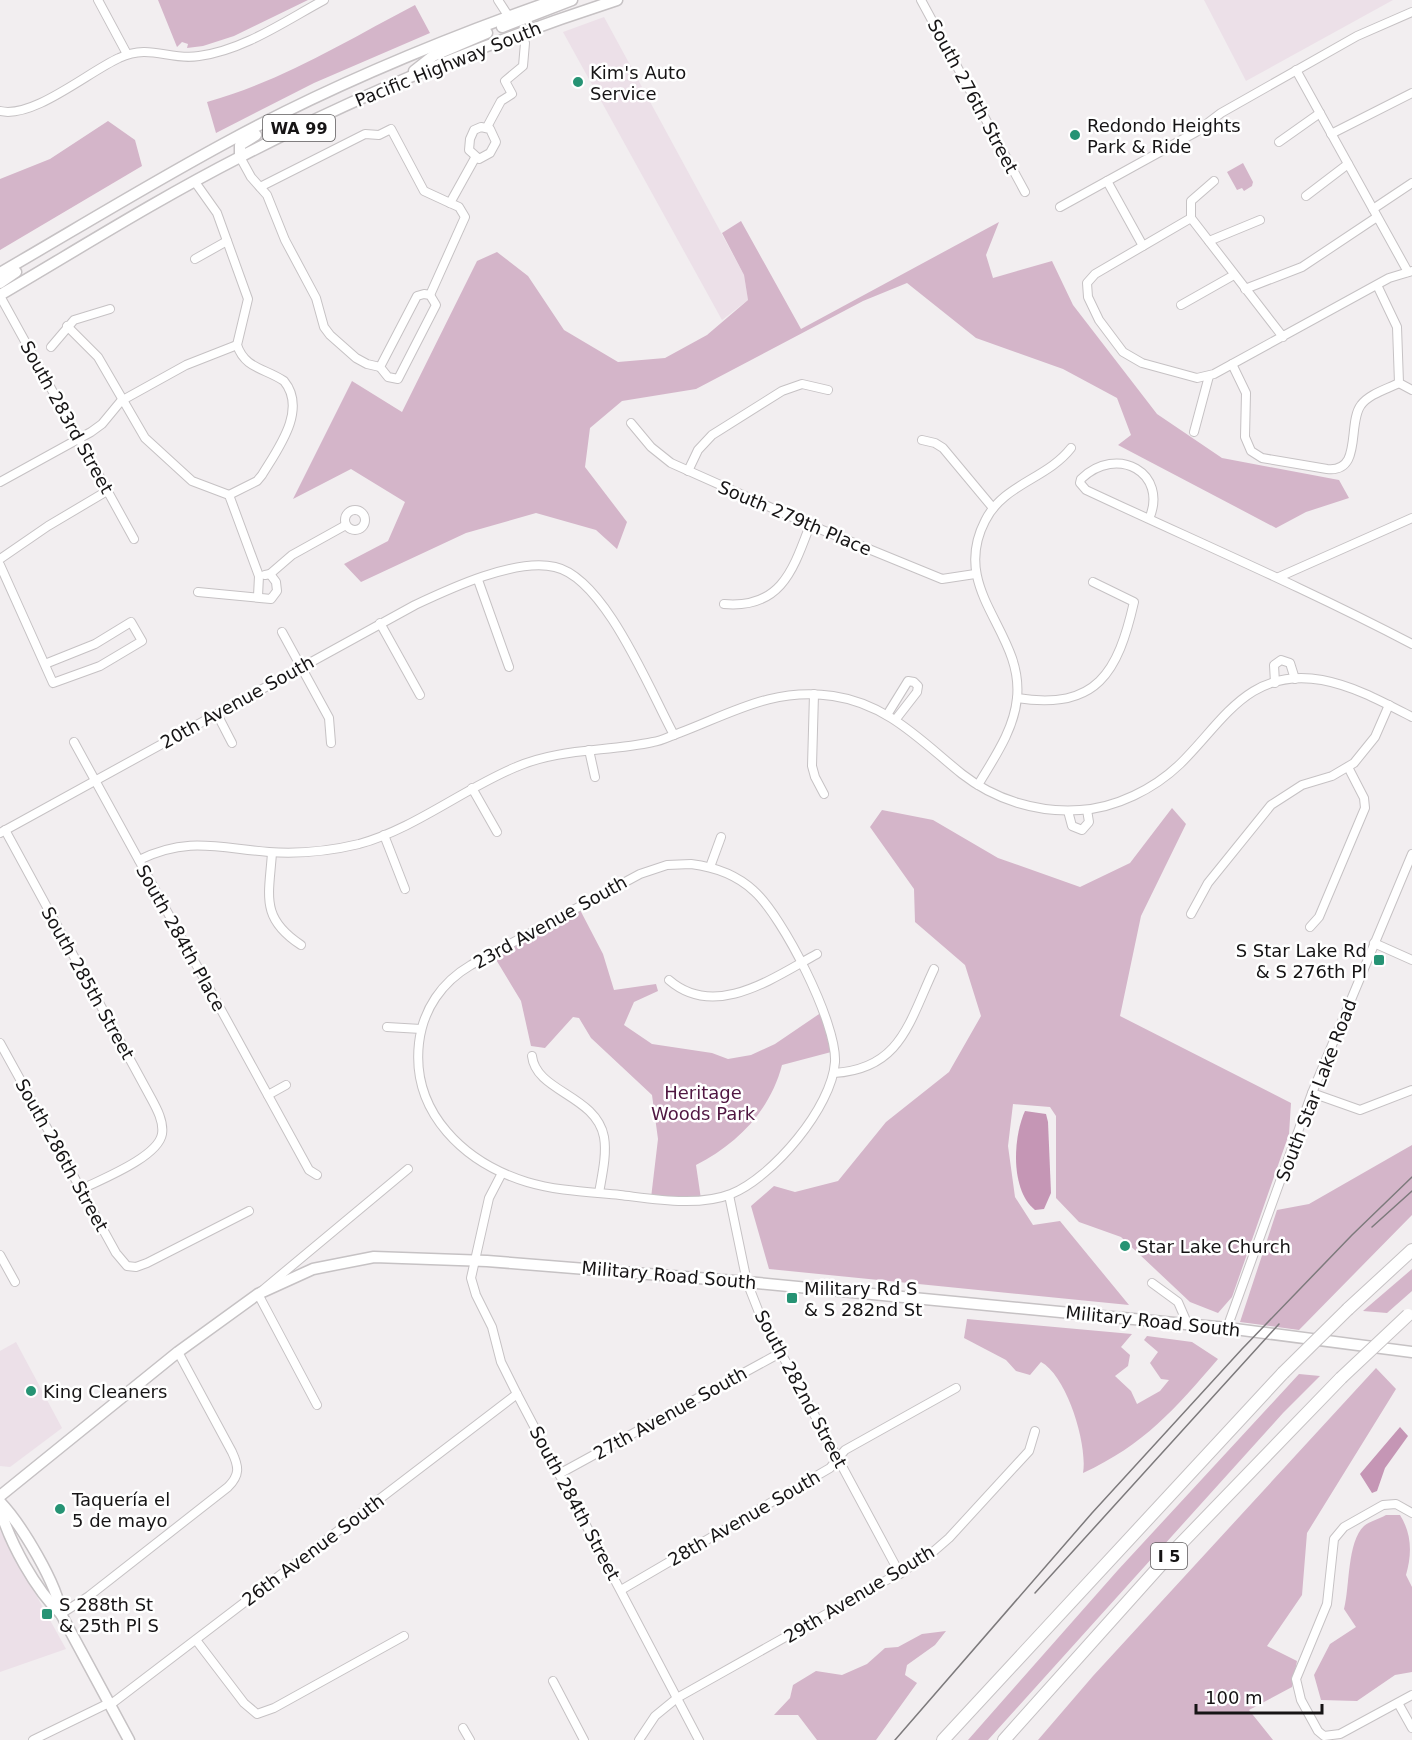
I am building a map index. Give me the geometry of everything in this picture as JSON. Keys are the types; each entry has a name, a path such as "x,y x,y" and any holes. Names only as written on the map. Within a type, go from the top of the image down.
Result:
{"highway":[{"name":"I 5","path":"943,1740 1283,1373 1348,1308 1412,1250"},
{"name":"I 5","path":"1004,1740 1166,1559 1341,1378 1410,1313"}],"main road":[{"name":"Pacific Highway South","path":"0,273 229,141 326,94 508,17 555,0"},
{"path":"401,80 433,56 572,0"},
{"name":"Pacific Highway South","path":"0,295 240,157 401,80 522,32 617,0"},
{"path":"240,157 240,145 244,141 326,94"},
{"path":"0,283 46,247"},
{"name":"Military Road South","path":"0,1496 178,1352 258,1294 296,1274 352,1260 398,1256 747,1282 1227,1328 1412,1352"},
{"path":"0,1502 14,1516 59,1597 60,1614"},
{"path":"0,1509 5,1527 45,1599 60,1614 129,1740"}],"street":[{"path":"98,0 127,54"},
{"path":"0,113 11,113 31,107 127,54 154,51 189,57 200,56 255,37 324,0"},
{"path":"498,0 508,17"},
{"name":"South 276th Street","path":"921,0 1025,192"},
{"path":"1060,207 1196,132 1221,113 1357,36 1412,12"},
{"path":"488,127 501,102 512,94 505,81 519,72 523,66 525,43 522,32"},
{"path":"1191,218 1090,279 1087,290 1095,313 1114,342 1132,358 1190,378 1209,376 1377,285 1410,272 1296,70"},
{"path":"1331,134 1412,93"},
{"path":"1279,142 1320,113"},
{"path":"475,158 486,156 495,146 494,135 488,127"},
{"path":"475,158 470,150 470,139 474,130 488,127"},
{"path":"260,187 365,134 379,135 392,129 424,191 459,207 465,217 430,295"},
{"path":"240,157 247,171 260,187 316,297 324,327 356,358 380,367 384,375 398,380 436,305 430,295"},
{"path":"450,203 475,158"},
{"path":"1306,196 1348,164"},
{"path":"1107,181 1143,246"},
{"path":"1214,181 1191,201 1191,218 1283,337"},
{"path":"67,326 98,357 144,438 188,478 200,486 229,495 257,481 287,432 292,407 290,390 284,381 251,366 237,345 248,299 217,213 195,182"},
{"path":"1245,289 1302,267 1412,183"},
{"path":"1209,242 1260,220"},
{"path":"195,259 228,241"},
{"path":"1181,305 1234,274"},
{"path":"1377,285 1393,313 1397,327 1399,383"},
{"name":"South 283rd Street","path":"0,295 134,539"},
{"path":"380,367 417,296 430,295"},
{"path":"51,346 74,320 110,309"},
{"path":"0,482 102,424 121,401 186,365 237,345"},
{"path":"1232,364 1247,397 1245,437 1251,451 1262,458 1328,469 1338,469 1348,460 1357,411 1363,402 1399,383"},
{"path":"1194,432 1209,376"},
{"path":"1399,383 1412,390"},
{"path":"688,471 698,450 712,435 782,392 802,384 828,390"},
{"name":"South 279th Place","path":"631,423 651,447 672,463 810,525 942,579 975,574"},
{"path":"922,440 944,448 993,508"},
{"path":"978,785 1006,735 1017,698 1015,673 1009,654 975,574 974,556 977,544 983,524 993,508 1020,484 1060,460 1071,448"},
{"path":"1149,519 1152,511 1152,496 1147,481 1136,467 1123,462 1109,462 1081,479 1080,483 1086,490 1149,519 1279,577 1412,644"},
{"path":"0,559 107,491"},
{"path":"229,495 259,576 258,597"},
{"path":"1279,577 1412,518"},
{"path":"259,576 270,574 292,555 346,525"},
{"path":"724,604 750,604 778,588 796,563 810,525"},
{"path":"0,565 53,683 100,666 142,641 131,622 95,644 45,664"},
{"name":"20th Avenue South","path":"2,831 380,623 443,591 522,567 547,565 569,572 584,582 597,596 615,624 674,735"},
{"path":"198,592 271,599 278,591 276,582 270,574"},
{"path":"478,580 509,667"},
{"path":"1017,698 1040,702 1068,699 1095,685 1114,665 1121,650 1134,602 1093,582"},
{"path":"380,623 420,695"},
{"path":"282,632 329,718 331,743"},
{"path":"1275,683 1274,665 1281,660 1290,663 1295,679"},
{"path":"139,861 162,849 182,845 272,852 330,850 384,835 521,764 549,756 655,742 752,702 814,694 861,702 892,717 978,785 1025,805 1068,810 1087,810 1120,801 1156,783 1179,765 1228,709 1246,696 1275,683 1295,679 1321,680 1350,687 1412,717"},
{"path":"814,694 812,766 824,794"},
{"path":"1191,914 1208,883 1271,805 1302,785 1332,776 1348,767 1366,751 1383,723 1389,705"},
{"path":"217,714 232,743"},
{"name":"South 284th Place","path":"74,742 309,1170 317,1175"},
{"path":"589,750 595,777"},
{"path":"1310,927 1319,917 1362,819 1364,798 1348,767"},
{"path":"472,788 496,832"},
{"path":"1068,810 1072,826 1082,830 1089,822 1087,810"},
{"name":"South 285th Street","path":"2,831 151,1098 161,1121 161,1138 147,1154 82,1189"},
{"path":"384,835 405,889"},
{"path":"387,1026 421,1029 418,1064 420,1085 432,1112 452,1139 502,1173 545,1186 599,1193 678,1200 729,1195 761,1174 791,1145 824,1098 834,1073 835,1052 830,1024 778,921 754,891 726,872 710,867 721,837"},
{"path":"272,852 268,898 271,913 278,927 301,945"},
{"name":"South Star Lake Road","path":"1227,1328 1312,1093 1412,854"},
{"name":"23rd Avenue South","path":"421,1029 440,992 452,978 471,964 640,874 667,865 710,867"},
{"path":"1374,943 1412,960"},
{"path":"669,980 690,994 722,998 817,954"},
{"path":"834,1073 868,1067 894,1049 934,969"},
{"name":"South 286th Street","path":"0,1043 116,1253 127,1266 136,1267 147,1263 249,1211"},
{"path":"532,1056 535,1066 545,1079 583,1104 600,1124 605,1148 599,1193"},
{"path":"267,1095 286,1085"},
{"path":"1312,1093 1360,1110 1412,1090"},
{"path":"316,1405 258,1294 408,1169"},
{"path":"475,1261 489,1198 502,1173"},
{"name":"South 282nd Street","path":"729,1195 747,1282 780,1353 900,1574"},
{"path":"0,1255 15,1282"},
{"name":"South 284th Street","path":"475,1261 471,1278 472,1286 488,1318 501,1362 699,1740"},
{"path":"1152,1282 1178,1302 1188,1325"},
{"path":"60,1614 89,1596 228,1487 238,1473 232,1452 178,1352"},
{"name":"27th Avenue South","path":"559,1474 780,1353"},
{"name":"28th Avenue South","path":"621,1590 830,1468 845,1450 956,1388"},
{"name":"26th Avenue South","path":"33,1740 109,1704 517,1394"},
{"name":"29th Avenue South","path":"639,1740 655,1716 677,1698 926,1558 949,1538 1029,1451 1035,1431"},
{"path":"1412,1513 1401,1505 1383,1505 1337,1532 1331,1547 1327,1604 1297,1671 1296,1679 1301,1700 1318,1731 1324,1736 1331,1736 1412,1695"},
{"path":"196,1640 244,1703 257,1714 274,1708 404,1636"},
{"path":"552,1681 584,1740"},
{"path":"1398,1703 1412,1728"},
{"path":"463,1728 470,1740"}],"shaded area":[{"path":"1204,0 1393,0 1246,81"},
{"path":"604,17 744,275 748,300 722,320 563,32"},
{"path":"1025,1111 1046,1114 1048,1122 1051,1193 1044,1209 1035,1210 1027,1201 1018,1177 1016,1148"},
{"path":"16,1342 62,1428 10,1467 0,1466 0,1351"},
{"path":"1400,1427 1408,1436 1385,1468 1377,1491 1372,1493 1360,1474"},
{"path":"0,1530 66,1649 0,1672"}],"green space":[{"path":"158,0 308,0 234,36 203,46 187,48 188,44 182,42 177,47"},
{"path":"415,5 430,33 314,83 216,133 207,102 234,94 287,72"},
{"path":"108,121 135,140 142,166 0,250 0,179 50,159"},
{"path":"1243,163 1253,182 1252,186 1244,191 1242,188 1237,190 1227,172"},
{"path":"741,221 801,329 999,222 986,255 993,278 1052,261 1073,305 1157,414 1222,458 1339,480 1349,498 1306,512 1276,528 1118,445 1131,435 1117,398 1063,369 976,338 907,283 863,301 696,389 622,401 590,428 585,467 627,522 617,549 596,530 536,513 466,533 361,582 344,564 388,541 405,502 351,469 293,499 352,381 402,412 477,261 497,252 528,276 564,330 618,362 665,358 707,335 748,300 744,275 722,233"},
{"path":"1172,808 1186,824 1141,916 1120,1016 1291,1103 1289,1134 1232,1297 1218,1313 1190,1302 1121,1237 1079,1222 1056,1198 1056,1116 1050,1107 1013,1104 1008,1146 1015,1197 1033,1225 1060,1221 1129,1305 769,1269 751,1206 774,1186 795,1192 838,1181 886,1122 949,1072 981,1016 965,965 915,922 914,889 870,827 882,810 933,820 998,858 1080,887 1130,863"},
{"name":"Heritage Woods Park","path":"578,906 603,954 614,990 656,984 658,991 634,1002 624,1025 652,1044 712,1053 728,1059 751,1055 775,1044 825,1010 835,1051 782,1065 769,1097 750,1124 725,1147 696,1165 701,1199 651,1198 658,1139 652,1095 591,1038 579,1018 573,1017 545,1048 531,1046 521,1001 492,953"},
{"path":"1412,1145 1412,1215 1299,1330 1240,1322 1277,1210 1309,1204"},
{"path":"1412,1269 1412,1291 1387,1313 1363,1311"},
{"path":"967,1319 1132,1334 1121,1347 1130,1355 1128,1366 1115,1376 1131,1391 1137,1404 1160,1391 1169,1380 1161,1379 1150,1363 1158,1352 1144,1340 1147,1336 1192,1342 1218,1359 1172,1410 1141,1438 1105,1462 1083,1473 1084,1461 1079,1429 1074,1412 1059,1381 1041,1362 1030,1375 1016,1371 1006,1360 964,1338"},
{"path":"1376,1368 1396,1389 1307,1533 1302,1595 1267,1646 1297,1661 1292,1687 1249,1710 1273,1740 1038,1740 1093,1676"},
{"path":"1299,1374 1320,1376 1283,1413 988,1740 968,1740 1118,1570"},
{"path":"1386,1515 1400,1515 1409,1537 1410,1552 1406,1575 1412,1587 1412,1672 1395,1675 1357,1701 1321,1700 1314,1675 1330,1644 1356,1627 1344,1609 1355,1542 1364,1526"},
{"path":"946,1631 935,1645 907,1665 905,1675 917,1683 876,1740 817,1740 798,1715 774,1715 790,1698 793,1685 816,1671 842,1675 867,1664 885,1648 898,1647 922,1634"}],"tram line":[{"path":"895,1740 1092,1513 1242,1349 1352,1235 1412,1177"},
{"path":"1372,1227 1412,1191"},
{"path":"1035,1593 1279,1324"}],"place":[{"name":"Kim's Auto Service","path":"578,82"},
{"name":"Redondo Heights Park & Ride","path":"1075,135"},
{"name":"S Star Lake Rd & S 276th Pl","path":"1379,960"},
{"name":"Star Lake Church","path":"1125,1246"},
{"name":"Military Rd S & S 282nd St","path":"792,1298"},
{"name":"King Cleaners","path":"31,1391"},
{"name":"Taquería el 5 de mayo","path":"60,1509"},
{"name":"S 288th St & 25th Pl S","path":"47,1614"}]}
